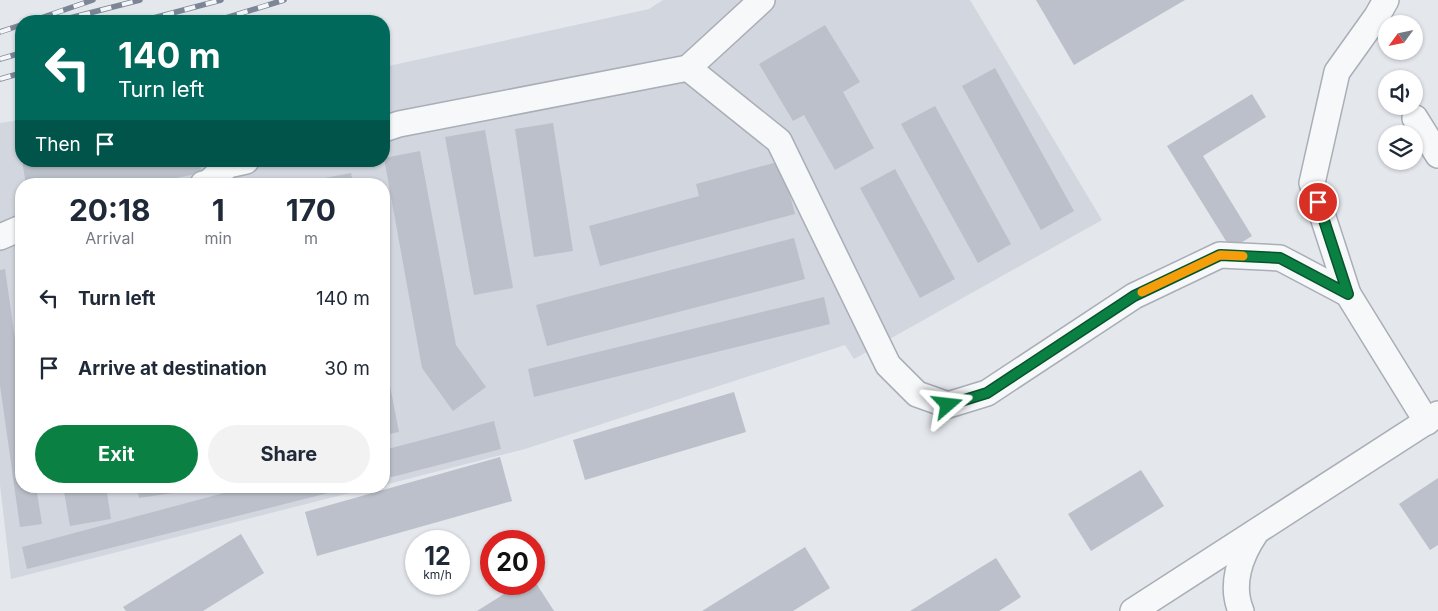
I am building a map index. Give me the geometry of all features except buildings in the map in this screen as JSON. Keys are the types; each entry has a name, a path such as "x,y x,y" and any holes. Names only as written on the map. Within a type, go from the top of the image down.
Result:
{"street":[{"path":"390,128 399,124 688,68 762,0"},
{"path":"1134,611 1432,418 1348,294 1312,183 1337,72 1377,16 1386,0"},
{"path":"688,68 779,141 888,365 917,394 948,405 987,393 1134,296 1220,255 1280,258 1348,294"},
{"path":"1415,118 1438,155"},
{"path":"214,178 226,167"},
{"path":"0,237 15,231"},
{"path":"1240,611 1237,577 1243,551 1256,532"}],"shaded area":[{"path":"663,0 970,0 1102,220 854,359 845,345 525,449 390,483 390,178 15,178 15,493 349,493 11,579 0,485 0,123 15,121 15,167 390,167 390,66 649,9"}],"railway":[{"path":"49,15 93,0"},
{"path":"81,15 140,0"},
{"path":"165,15 221,0"},
{"path":"235,15 284,0"},
{"path":"0,32 15,27"},
{"path":"0,59 15,55"},
{"path":"0,79 15,75"}],"slow traffic":[{"path":"1142,292 1220,255 1243,256"}],"route":[{"path":"948,405 987,393 1134,296 1220,255 1280,258 1348,294 1318,202"}]}
